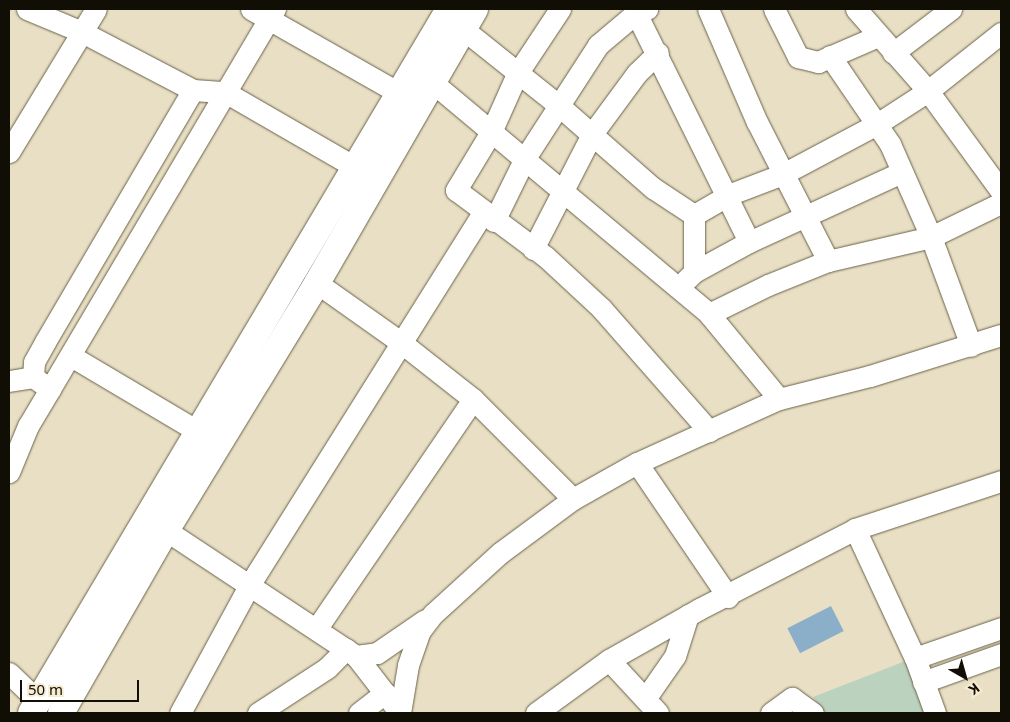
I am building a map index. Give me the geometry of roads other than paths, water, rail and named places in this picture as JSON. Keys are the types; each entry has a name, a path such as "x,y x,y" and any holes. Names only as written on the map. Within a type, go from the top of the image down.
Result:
{"main road":[{"path":"34,707 199,432 396,92 462,15"},
{"path":"61,713 167,531 317,283 432,82 462,15"}],"street":[{"path":"27,9 82,32 193,90 226,92 353,166"},
{"path":"9,152 96,9"},
{"path":"560,9 517,74 491,132 456,190 488,217 533,249 601,308 709,431"},
{"path":"708,9 783,174 806,215 828,261"},
{"path":"774,9 798,57 818,62 878,36"},
{"path":"856,9 993,164 1001,192"},
{"path":"894,53 952,9"},
{"path":"180,713 250,584 403,344 488,217 557,104 598,45 642,11 658,53 749,242"},
{"path":"9,472 28,426 41,383 72,356 226,92 265,12 396,92"},
{"path":"462,15 517,74 557,104 653,188 694,215"},
{"path":"694,215 728,196 783,174 877,124 928,91 1000,35"},
{"path":"533,249 592,134 632,80 658,53"},
{"path":"830,56 877,124 902,172 931,237 971,346"},
{"path":"432,82 564,190 678,290 709,314 779,399"},
{"path":"41,383 34,362 193,90"},
{"path":"678,290 694,272 749,242 902,172"},
{"path":"709,314 768,285 828,261 931,237 1001,203"},
{"path":"694,215 694,272"},
{"path":"317,283 403,344 473,399 573,498"},
{"path":"258,713 351,653 377,653 391,646 433,614 500,553 573,498 637,464 779,399 971,346 1001,335"},
{"path":"72,356 199,432"},
{"path":"9,381 41,383"},
{"path":"317,628 473,399"},
{"path":"9,434 28,426"},
{"path":"637,464 728,597"},
{"path":"536,713 609,660 688,615 728,597 855,530 1001,481"},
{"path":"855,530 915,658 935,713"},
{"path":"167,531 317,628 351,653 400,713"},
{"path":"400,713 408,665 420,631 433,614"},
{"path":"609,660 649,708 674,656 688,615"},
{"path":"915,658 1001,628"},
{"path":"923,682 1001,654"},
{"path":"9,673 34,707"},
{"path":"359,713 385,693"},
{"path":"771,713 792,698 813,713"}],"water":[{"path":"831,606 844,631 800,653 787,628"}]}
